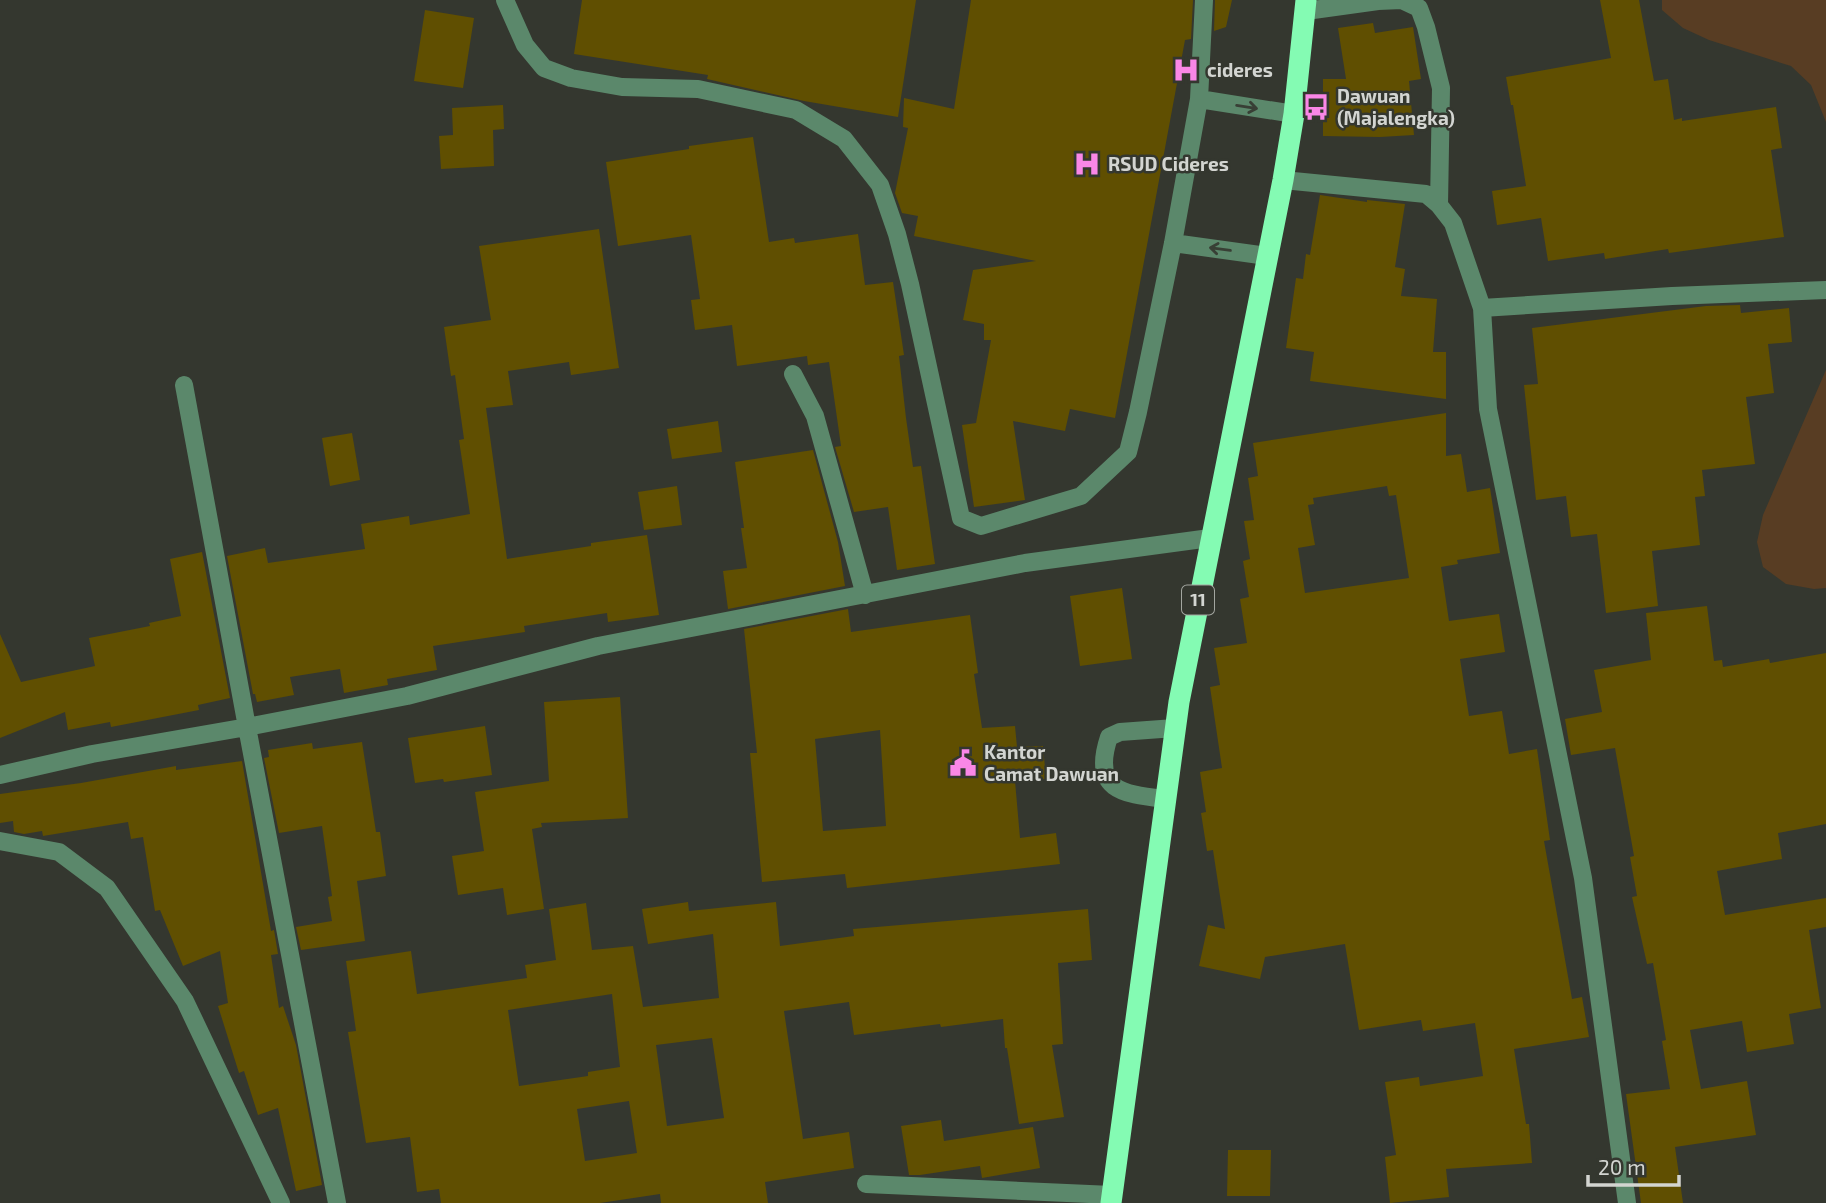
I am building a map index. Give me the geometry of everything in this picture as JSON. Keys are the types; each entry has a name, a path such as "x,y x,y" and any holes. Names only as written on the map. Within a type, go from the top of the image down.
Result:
{"highway":[{"name":"11","path":"1112,1199 1175,728 1210,538 1283,180 1294,114 1306,6"}],"street":[{"path":"505,0 524,45 544,68 571,78 622,87 698,89 796,110 844,139 880,185 910,284 961,518 982,526 1081,496 1128,452 1174,243 1199,99 1204,0"},
{"path":"1306,6 1402,0 1417,4 1426,27 1440,88 1439,205"},
{"path":"1199,99 1294,114"},
{"path":"1283,180 1426,194 1453,223 1482,308 1488,409 1583,878 1627,1203"},
{"path":"1174,243 1267,256"},
{"path":"1482,308 1826,290"},
{"path":"793,374 814,416 865,596"},
{"path":"184,385 337,1203"},
{"path":"0,775 92,754 407,696 598,646 1025,563 1210,538"},
{"path":"1165,799 1128,795 1112,785 1106,775 1103,755 1109,737 1120,732 1175,728"},
{"path":"0,841 59,852 107,888 185,1001 281,1203"},
{"path":"866,1184 1112,1199"}],"shaded area":[{"path":"1662,0 1826,0 1826,122 1811,85 1791,66 1709,40 1683,28 1662,10"},
{"path":"1826,370 1826,588 1814,589 1786,584 1763,567 1757,542 1763,515"}],"building":[{"path":"582,0 916,0 898,117 804,101 707,79 708,75 574,54"},
{"path":"971,0 1193,0 1191,39 1185,40 1115,418 1070,409 1065,431 1013,421 1025,500 974,507 962,425 976,423 991,340 984,340 984,324 963,320 973,270 1036,261 914,236 918,216 902,213 895,193 908,128 903,127 904,98 954,109"},
{"path":"1215,0 1232,0 1226,27 1214,31"},
{"path":"1600,0 1639,0 1654,81 1668,79 1674,120 1776,107 1782,148 1771,150 1784,237 1669,253 1668,249 1605,259 1604,253 1548,261 1541,218 1497,225 1492,191 1526,186 1506,77 1611,58"},
{"path":"425,10 474,18 463,88 414,81"},
{"path":"1373,23 1375,33 1413,27 1421,79 1409,81 1414,135 1323,136 1323,79 1346,79 1338,28"},
{"path":"503,105 504,129 493,130 494,166 441,169 439,136 453,135 452,108"},
{"path":"753,137 769,242 794,238 795,243 858,234 865,285 893,282 904,355 899,356 913,467 921,466 935,564 897,570 888,507 854,512 835,447 841,446 829,362 808,365 807,356 737,366 732,325 695,330 691,300 700,299 691,235 618,246 606,162"},
{"path":"1320,195 1405,204 1395,267 1405,269 1401,296 1437,299 1433,352 1446,352 1446,399 1310,381 1314,352 1286,348 1296,278 1303,279 1306,254 1310,255"},
{"path":"599,229 619,368 571,375 569,362 508,371 513,405 486,408 507,559 647,535 659,615 608,622 607,613 524,626 525,632 433,646 437,670 387,679 388,685 344,693 340,669 290,677 294,695 257,702 253,694 227,556 265,548 268,563 365,549 361,524 409,516 410,525 470,514 459,440 464,439 455,375 451,376 444,327 491,320 479,246"},
{"path":"1740,305 1741,313 1789,308 1792,342 1768,344 1774,393 1746,397 1755,464 1702,470 1705,496 1695,497 1700,545 1652,551 1658,606 1606,613 1597,534 1571,537 1566,496 1536,500 1524,385 1538,384 1532,328 1706,306"},
{"path":"1446,413 1446,456 1461,454 1467,492 1490,488 1500,553 1457,560 1458,564 1441,567 1449,621 1499,614 1505,652 1460,659 1469,716 1502,711 1509,754 1537,749 1550,840 1544,841 1572,999 1582,997 1589,1037 1514,1049 1526,1124 1529,1124 1532,1163 1446,1169 1449,1197 1390,1203 1385,1157 1396,1155 1385,1082 1419,1077 1420,1086 1483,1076 1475,1023 1423,1031 1421,1020 1359,1030 1345,944 1265,957 1260,979 1199,966 1208,925 1225,929 1213,850 1207,851 1201,813 1206,812 1200,772 1222,768 1210,687 1220,685 1214,648 1247,643 1240,599 1249,597 1243,561 1250,559 1244,521 1254,520 1248,478 1258,476 1253,443","holes":["1387,486 1389,496 1396,495 1409,578 1305,593 1298,548 1315,545 1308,505 1314,504 1313,498"]},
{"path":"718,421 722,452 672,459 667,429"},
{"path":"352,433 360,480 330,486 322,438"},
{"path":"813,450 838,542 845,586 728,609 723,571 747,568 735,462"},
{"path":"677,486 682,525 644,530 638,492"},
{"path":"202,552 230,698 198,705 199,710 111,727 110,722 68,730 65,712 0,738 0,634 21,682 95,666 89,638 150,626 149,623 181,616 170,559"},
{"path":"1122,588 1132,659 1080,666 1070,596"},
{"path":"1707,606 1714,661 1722,660 1723,667 1769,659 1770,663 1826,653 1826,824 1778,833 1782,859 1717,871 1725,915 1826,898 1826,927 1809,930 1821,1008 1789,1014 1794,1044 1747,1052 1742,1021 1690,1030 1701,1089 1747,1081 1756,1135 1675,1147 1683,1203 1641,1203 1626,1094 1670,1089 1662,1041 1666,1040 1653,963 1647,964 1632,897 1637,896 1630,857 1634,856 1615,748 1571,755 1565,719 1602,712 1594,670 1651,660 1646,613"},
{"path":"848,609 851,632 970,615 978,673 974,674 982,728 1015,726 1017,747 1043,746 1046,779 1015,781 1020,838 1056,833 1060,864 847,888 845,874 762,882 750,753 757,753 744,629","holes":["880,730 886,826 823,831 815,739"]},
{"path":"620,697 628,818 541,823 542,827 532,829 544,909 507,915 503,888 458,895 452,856 484,851 475,792 549,781 544,702"},
{"path":"485,726 492,775 415,783 408,738"},
{"path":"362,742 386,876 357,881 365,941 301,950 296,927 332,921 328,897 332,896 322,826 279,833 264,758 269,757 268,750 312,743 313,749"},
{"path":"242,761 271,931 274,930 278,954 271,955 279,1008 283,1006 296,1045 322,1185 296,1191 278,1108 258,1115 244,1071 239,1073 218,1006 228,1003 220,951 183,966 160,910 155,911 143,837 131,839 128,822 43,836 42,831 24,834 14,832 13,821 0,823 0,794 176,766 176,770"},
{"path":"688,902 689,911 776,902 780,946 854,936 853,929 1088,909 1092,960 1058,963 1063,1044 1052,1045 1064,1117 1019,1124 1005,1048 1003,1019 854,1035 849,1002 784,1011 803,1139 849,1132 854,1168 765,1182 768,1203 661,1203 660,1194 600,1203 441,1203 439,1189 417,1192 410,1137 366,1143 348,1032 356,1031 346,961 411,951 417,994 527,978 525,965 556,960 549,909 586,903 592,950 633,946 643,1007 719,998 713,934 648,944 642,909","holes":["612,994 620,1067 588,1072 588,1076 519,1086 508,1010","712,1038 724,1118 667,1126 656,1045","629,1101 637,1153 585,1161 577,1109"]},
{"path":"941,1120 944,1141 1033,1127 1040,1168 982,1178 980,1166 909,1175 901,1126"},
{"path":"1228,1150 1271,1150 1270,1196 1227,1196"}],"place":[{"name":"cideres","path":"1186,70"},
{"name":"Dawuan (Majalengka)","path":"1316,107"},
{"name":"RSUD Cideres","path":"1087,164"},
{"name":"Kantor Camat Dawuan","path":"963,763"}]}
